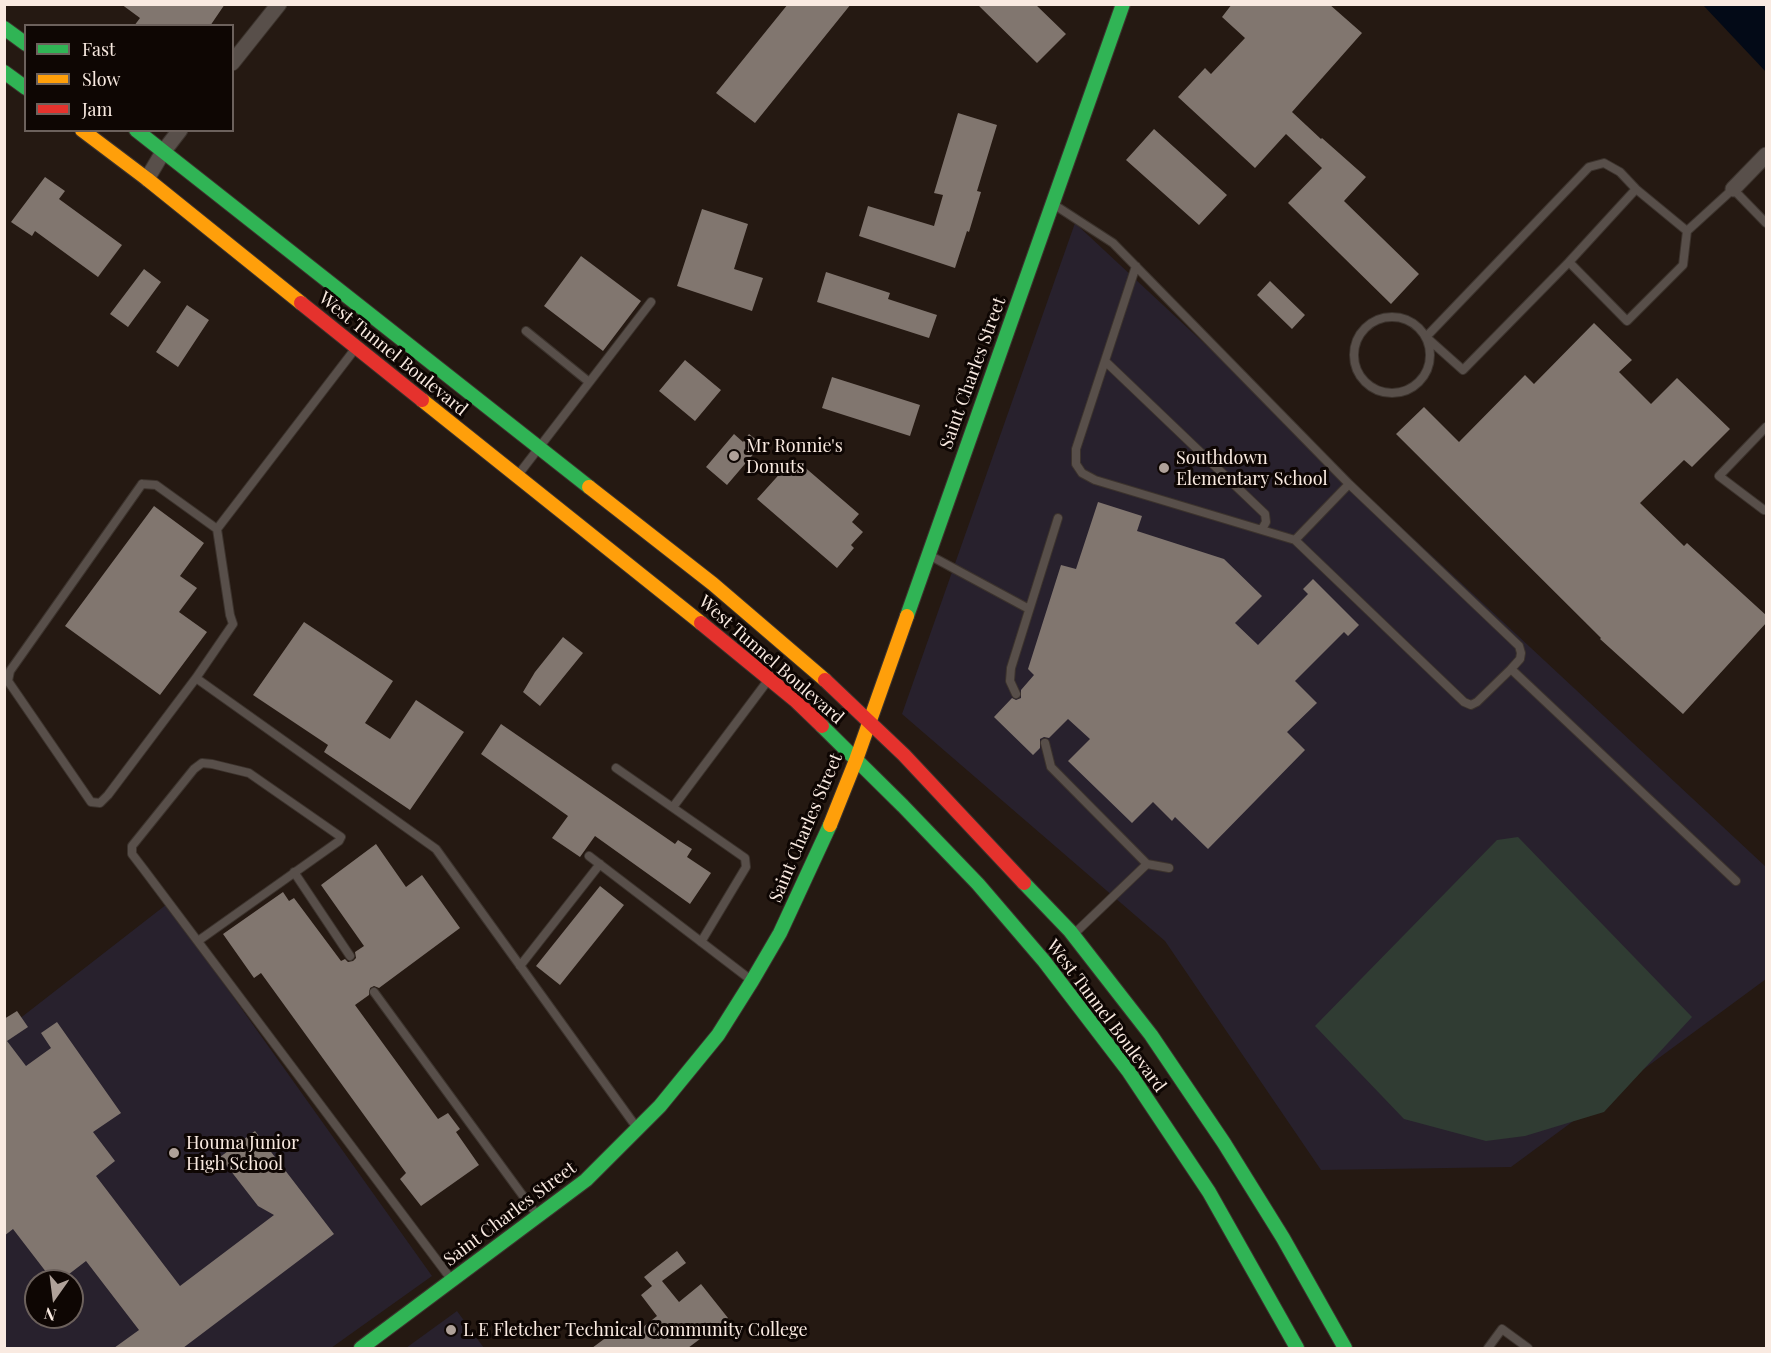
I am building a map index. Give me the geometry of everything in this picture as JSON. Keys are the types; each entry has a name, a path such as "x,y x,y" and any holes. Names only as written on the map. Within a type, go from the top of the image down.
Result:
{"main road":[{"name":"Saint Charles Street","path":"361,1348 586,1180 660,1106 718,1035 753,981 780,933 822,844 856,760 1123,4"},
{"path":"4,28 24,43"},
{"path":"4,72 24,87"},
{"name":"West Tunnel Boulevard","path":"85,132 147,179 769,678 795,700 903,806 978,884 1044,961 1129,1072 1209,1192 1297,1348"},
{"name":"West Tunnel Boulevard","path":"139,132 713,584 817,673 950,803 1073,935 1151,1035 1224,1143 1283,1238 1345,1348"}],"street":[{"path":"234,60 279,4"},
{"path":"147,179 179,132"},
{"path":"1733,189 1767,155"}],"lane":[{"path":"1426,337 1589,167 1604,163 1620,172 1636,189 1687,231"},
{"path":"1426,337 1430,349 1426,372 1409,389 1397,393 1385,393 1364,381 1357,372 1353,359 1354,346 1364,329 1380,318 1394,316 1418,327 1463,370 1569,262 1636,189"},
{"path":"1569,262 1627,321 1683,265 1687,231 1733,189 1767,223"},
{"path":"1052,203 1113,243 1136,266 1349,484 1519,646 1520,659 1477,702 1471,705 1464,702 1295,540 1095,480 1082,473 1076,464 1076,449 1136,266"},
{"path":"517,477 538,446 651,302"},
{"path":"526,331 589,382"},
{"path":"217,529 356,348"},
{"path":"1105,361 1265,514 1266,522 1262,529"},
{"path":"1766,510 1719,476 1767,427"},
{"path":"142,484 156,485 217,529 233,624 196,678 100,803 91,802 8,681 10,671 142,484"},
{"path":"1295,540 1349,484"},
{"path":"1016,694 1009,675 1058,518"},
{"path":"928,554 1029,609"},
{"path":"1511,669 1736,881"},
{"path":"196,678 436,849 638,1129"},
{"path":"673,807 769,678"},
{"path":"1045,743 1051,767 1147,864 1169,868"},
{"path":"198,941 339,841 341,837 249,773 212,764 202,764 194,768 132,846 132,854 452,1280"},
{"path":"616,768 746,858 746,867 701,942"},
{"path":"589,856 753,981"},
{"path":"520,966 600,864"},
{"path":"1073,935 1147,864"},
{"path":"294,872 350,956"},
{"path":"374,992 538,1217"},
{"path":"1488,1348 1502,1329 1528,1348"}],"shaded area":[{"path":"1703,5 1766,5 1766,72"},
{"name":"Southdown Elementary School","path":"1075,223 1766,867 1766,979 1511,1167 1321,1170 1165,941 902,714"},
{"name":"Houma Junior High School","path":"167,904 432,1276 331,1348 5,1348 5,1030"},
{"name":"L E Fletcher Technical Community College","path":"457,1311 484,1348 406,1348"}],"green space":[{"path":"1518,837 1692,1017 1604,1112 1525,1136 1486,1141 1404,1119 1315,1026 1497,840"}],"building":[{"path":"121,4 225,4 211,24 136,24 140,18"},
{"path":"788,4 851,4 755,123 716,93"},
{"path":"977,4 1035,4 1066,34 1037,63"},
{"path":"1232,4 1329,4 1362,33 1292,112 1366,177 1344,201 1419,274 1391,304 1288,203 1322,168 1286,134 1255,168 1178,97 1205,68 1211,74 1245,38 1222,17"},
{"path":"958,113 997,125 977,191 981,192 955,268 859,236 868,206 934,226 943,195 934,193"},
{"path":"1154,129 1227,195 1199,225 1126,160"},
{"path":"45,177 65,191 59,199 122,245 98,277 35,231 32,236 11,222"},
{"path":"702,209 748,224 734,269 763,278 752,311 677,286"},
{"path":"581,256 641,301 603,351 544,306"},
{"path":"144,269 161,282 128,327 110,314"},
{"path":"826,272 890,293 888,299 937,315 929,338 817,302"},
{"path":"1270,281 1305,315 1292,329 1257,295"},
{"path":"187,305 209,320 178,367 156,352"},
{"path":"1594,323 1632,360 1619,372 1651,404 1677,378 1730,429 1692,467 1684,460 1640,503 1684,546 1687,543 1767,616 1767,622 1683,714 1600,639 1396,434 1424,407 1459,442 1525,375 1534,384"},
{"path":"685,360 721,390 695,421 659,391"},
{"path":"832,377 920,405 910,436 822,408"},
{"name":"Mr Ronnie's Donuts","path":"734,434 743,442 749,434 762,444 727,485 706,467"},
{"path":"794,458 859,514 852,522 863,532 851,545 854,548 837,568 757,499"},
{"name":"Southdown Elementary School","path":"1098,502 1142,516 1137,531 1224,559 1262,596 1235,623 1258,645 1308,594 1303,589 1313,579 1359,625 1348,636 1344,632 1295,681 1317,703 1287,732 1305,750 1208,849 1175,817 1172,821 1153,802 1132,823 1068,761 1090,739 1068,719 1049,738 1040,739 1040,748 1033,755 994,717 1012,698 1016,700 1021,698 1021,690 1034,675 1028,669 1061,565 1076,569"},
{"path":"154,506 204,543 180,576 197,588 179,612 207,632 160,695 65,626"},
{"path":"304,622 393,681 365,723 390,739 416,700 464,732 410,810 324,752 328,745 253,695"},
{"path":"563,637 583,653 540,706 523,692 535,672"},
{"path":"501,724 675,844 678,840 692,849 687,857 711,873 690,904 595,836 580,857 552,838 568,816 481,754"},
{"path":"376,844 406,887 422,875 460,928 379,988 374,986 370,988 369,995 355,1005 438,1119 448,1113 460,1129 456,1132 479,1165 421,1206 400,1179 406,1173 261,973 254,978 223,934 283,892 289,901 294,898 341,961 345,959 348,962 353,961 356,958 355,952 364,946 321,885"},
{"path":"600,886 624,905 560,985 536,966"},
{"path":"17,1011 28,1027 7,1041 26,1066 51,1048 41,1033 57,1022 121,1113 93,1132 115,1161 96,1176 180,1286 274,1215 258,1206 220,1157 255,1131 334,1234 183,1348 114,1348 139,1330 86,1261 76,1269 44,1269 13,1229 4,1236 4,1019"},
{"path":"677,1251 686,1263 662,1281 679,1302 701,1284 728,1318 688,1348 592,1348 619,1328 628,1339 657,1316 641,1295 652,1286 644,1277"}],"traffic: fast":[{"path":"907,616 1123,4"},
{"path":"4,28 24,43"},
{"path":"4,72 24,87"},
{"path":"139,132 589,487"},
{"path":"822,726 978,884 1044,961 1129,1072 1209,1192 1297,1348"},
{"path":"361,1348 586,1180 660,1106 718,1035 752,981 780,933 830,825"},
{"path":"1024,883 1070,931 1151,1035 1224,1143 1283,1238 1345,1348"}],"traffic: slow":[{"path":"85,132 301,303"},
{"path":"422,400 701,623"},
{"path":"589,487 713,584 825,680"},
{"path":"830,825 856,760 907,616"}],"traffic: jam":[{"path":"301,303 422,400"},
{"path":"701,623 795,700 822,726"},
{"path":"825,680 904,755 1024,883"}],"place":[{"name":"Mr Ronnie's Donuts","path":"734,456"},
{"name":"Southdown Elementary School","path":"1164,468"},
{"name":"Houma Junior High School","path":"174,1153"},
{"name":"L E Fletcher Technical Community College","path":"451,1330"}]}
